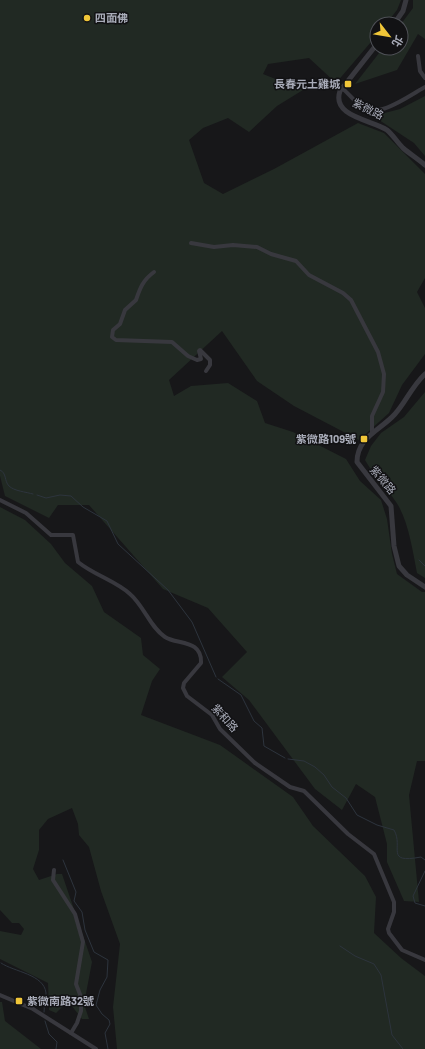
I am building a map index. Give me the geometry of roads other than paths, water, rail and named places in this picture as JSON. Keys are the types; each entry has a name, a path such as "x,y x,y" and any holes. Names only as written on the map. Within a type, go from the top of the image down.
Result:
{"street":[{"path":"400,16 403,11 406,0"},
{"name":"紫微路","path":"369,54 342,88 338,100 347,112 385,129 402,148 425,165"},
{"path":"418,56 420,71 425,78"},
{"path":"342,88 363,107 374,111 393,104 425,87"},
{"path":"191,243 214,247 233,245 257,247 271,254 296,261 308,275 343,293 351,300 378,352 384,374 383,392 372,416 372,432"},
{"path":"154,272 144,280 138,291 136,300 124,310 120,324 113,330 112,337 116,340 172,342 188,356 197,360 201,359 200,350 210,360 210,365 206,371"},
{"name":"紫微路","path":"425,374 416,383 394,416 372,432 362,447 357,462 391,506 394,546 399,566 407,575 425,587"},
{"name":"紫和路","path":"0,500 32,517 49,534 73,535 78,562 130,594 164,637 189,643 194,647 200,657 201,663 184,683 184,691 187,696 208,710 220,729 256,763 290,787 304,791 348,834 374,854 394,902 394,912 388,929 389,933 402,950 425,960"},
{"path":"54,870 53,880 75,914 83,942 76,984 81,997 81,1011 78,1023 71,1033"},
{"path":"0,996 33,1009 96,1049"}],"waterway":[{"path":"0,470 4,473 7,484 11,488 33,494"},
{"path":"37,495 46,498 60,495 71,496 83,507 107,521 118,544 168,590 192,622 216,677"},
{"path":"419,560 425,566"},
{"path":"218,679 241,695 254,721 262,728 264,746 285,758"},
{"path":"288,759 304,761 315,767 324,775 332,787 346,798 357,815 377,825 394,830 397,836 397,852 399,856 410,859 421,857 425,860"},
{"path":"63,860 76,892 74,901 82,912 85,930 94,952 108,960 107,977 100,990 96,1005 102,1014 109,1020 110,1024 105,1033 108,1049"},
{"path":"425,871 413,896 415,903 425,906"},
{"path":"340,946 355,956 374,964 381,975 392,1035 403,1049"},
{"path":"1,963 28,974 40,982 46,993 44,1012"},
{"path":"45,1021 49,1034 57,1042 56,1049"}],"place":[{"name":"四面佛","path":"87,18"},
{"name":"長春元土雞城","path":"348,84"},
{"name":"紫微路109號","path":"364,439"},
{"name":"紫微南路32號","path":"19,1001"}]}
